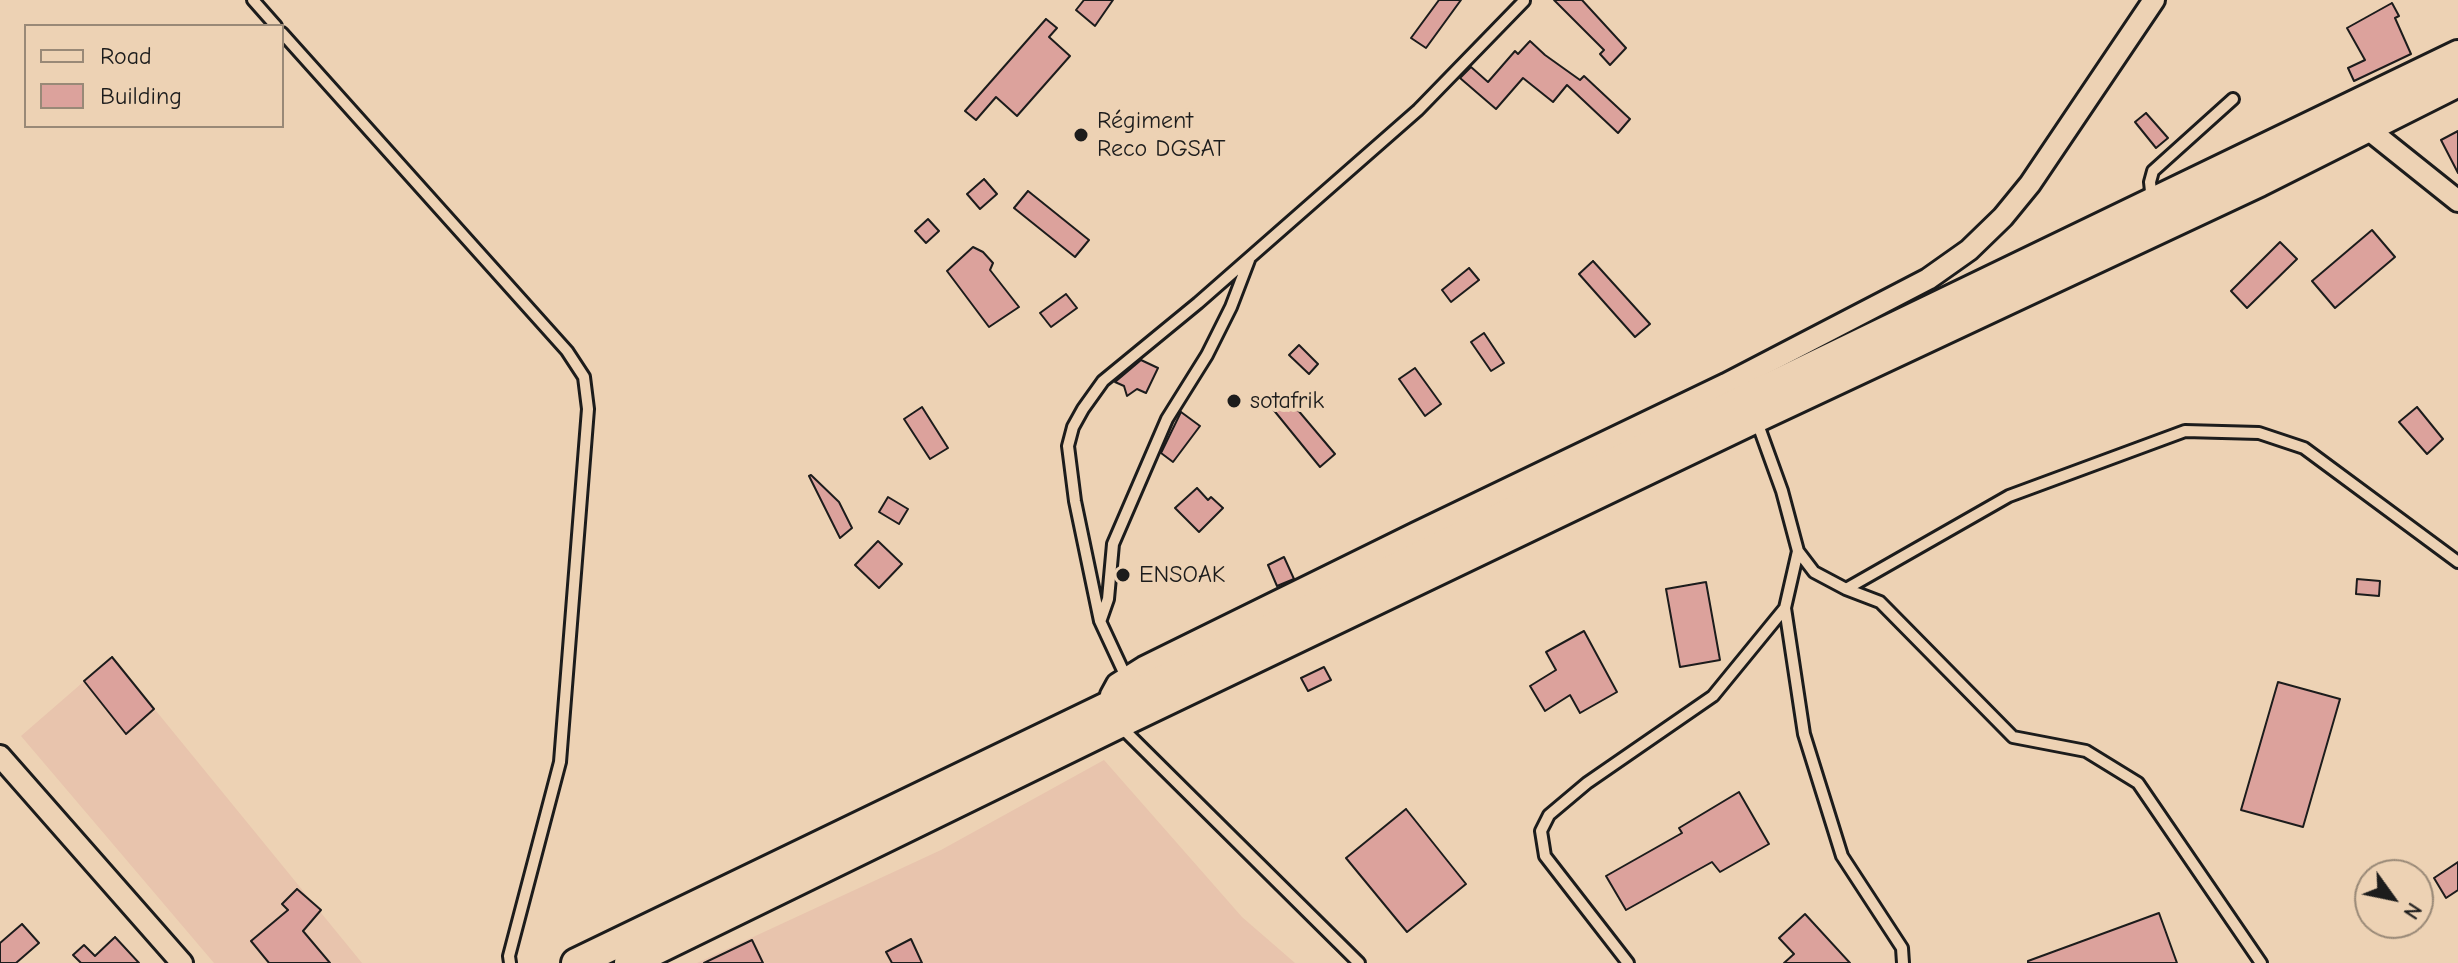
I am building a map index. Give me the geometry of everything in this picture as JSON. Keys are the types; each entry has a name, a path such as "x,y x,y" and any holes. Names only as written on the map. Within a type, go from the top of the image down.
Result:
{"street":[{"path":"1113,715 1117,684 1126,677 1726,384 1928,279 1969,250 2003,217 2030,184 2154,0"},
{"path":"1752,408 1949,299 2153,204 2458,55"},
{"path":"576,963 1113,715 1752,408 2368,129 2458,82"},
{"path":"2368,129 2458,201"},
{"path":"629,963 1113,715"},
{"path":"0,756 182,963"}],"lane":[{"path":"253,0 274,24"},
{"path":"1126,677 1100,621 1075,501 1068,446 1073,427 1103,381 1250,258 1418,110 1524,1"},
{"path":"284,35 567,351 584,377 588,409 560,762 509,956 510,963"},
{"path":"2153,204 2150,182 2153,171 2233,99"},
{"path":"1100,621 1108,599 1113,544 1167,419 1207,355 1231,307 1250,258"},
{"path":"1752,408 1782,491 1798,551 1814,572 1880,602 2013,737 2086,751 2138,783 2261,963"},
{"path":"1846,589 2009,496 2185,431 2259,433 2304,448 2458,562"},
{"path":"1798,551 1785,608 1804,734 1842,856 1902,948 1903,963"},
{"path":"1628,963 1545,856 1541,831 1549,815 1587,783 1713,696 1785,608"},
{"path":"1113,715 1359,963"}],"shaded area":[{"path":"112,657 362,963 214,963 21,736"},
{"path":"1104,760 1242,917 1295,963 697,963 941,850"}],"building":[{"path":"1084,0 1113,0 1095,26 1076,10"},
{"path":"1439,0 1461,0 1426,48 1411,38"},
{"path":"1554,0 1582,0 1626,48 1610,65 1600,54 1604,50"},
{"path":"2392,3 2399,16 2395,18 2411,54 2354,81 2348,68 2365,60 2347,28"},
{"path":"1046,19 1057,28 1049,37 1070,56 1017,116 996,97 976,120 965,111"},
{"path":"1530,41 1580,80 1584,76 1630,119 1618,133 1567,85 1553,102 1523,78 1496,109 1460,78 1471,67 1488,82 1515,51 1518,54"},
{"path":"2146,113 2168,138 2156,148 2135,122"},
{"path":"2458,131 2458,173 2441,140"},
{"path":"984,179 997,194 980,209 967,194"},
{"path":"1028,191 1089,240 1075,257 1014,208"},
{"path":"928,219 939,231 926,243 915,231"},
{"path":"2372,230 2395,257 2335,308 2312,281"},
{"path":"2280,242 2297,259 2247,308 2231,291"},
{"path":"973,247 993,263 990,270 1019,307 989,327 947,271"},
{"path":"1593,261 1650,324 1635,337 1579,274"},
{"path":"1469,268 1479,280 1451,302 1442,290"},
{"path":"1066,294 1077,308 1051,327 1040,313"},
{"path":"1484,333 1504,363 1491,371 1471,342"},
{"path":"1299,345 1318,364 1309,374 1289,355"},
{"path":"1141,360 1158,368 1146,393 1137,389 1127,396 1124,386 1115,382"},
{"path":"1415,368 1441,404 1425,416 1399,379"},
{"path":"1286,396 1335,454 1320,467 1272,408"},
{"path":"922,407 948,448 930,459 904,419"},
{"path":"2417,407 2443,439 2427,454 2399,422"},
{"path":"1181,412 1200,426 1173,462 1161,453"},
{"path":"809,476 839,502 852,528 840,538"},
{"path":"1197,488 1208,500 1211,497 1223,508 1199,532 1175,508"},
{"path":"888,497 908,509 899,524 879,512"},
{"path":"878,541 902,564 879,588 855,565"},
{"path":"1284,557 1294,579 1277,586 1268,565"},
{"path":"2357,579 2380,581 2379,596 2356,594"},
{"path":"1706,582 1720,660 1680,667 1666,589"},
{"path":"1584,631 1617,692 1580,713 1570,695 1545,711 1530,686 1556,670 1546,652"},
{"path":"112,657 154,709 126,734 84,681"},
{"path":"1324,667 1331,680 1308,691 1301,678"},
{"path":"2278,682 2340,699 2303,827 2241,810"},
{"path":"1739,792 1769,844 1720,872 1712,862 1626,910 1606,876 1682,833 1679,828"},
{"path":"1406,809 1466,884 1407,932 1346,858"},
{"path":"2458,862 2458,890 2446,898 2434,878"},
{"path":"297,889 321,910 303,931 330,963 269,963 251,941 288,910 282,904"},
{"path":"2159,913 2177,963 2028,963 2028,961"},
{"path":"1805,914 1850,963 1784,963 1794,954 1779,938"},
{"path":"22,924 39,943 16,963 0,963 0,943"},
{"path":"115,937 139,963 81,963 73,955 84,945 95,956"},
{"path":"911,939 922,963 892,963 886,952"},
{"path":"752,940 763,963 704,963"}],"place":[{"name":"Régiment Reco DGSAT","path":"1081,135"},
{"name":"sotafrik","path":"1234,401"},
{"name":"ENSOAK","path":"1123,575"}]}
